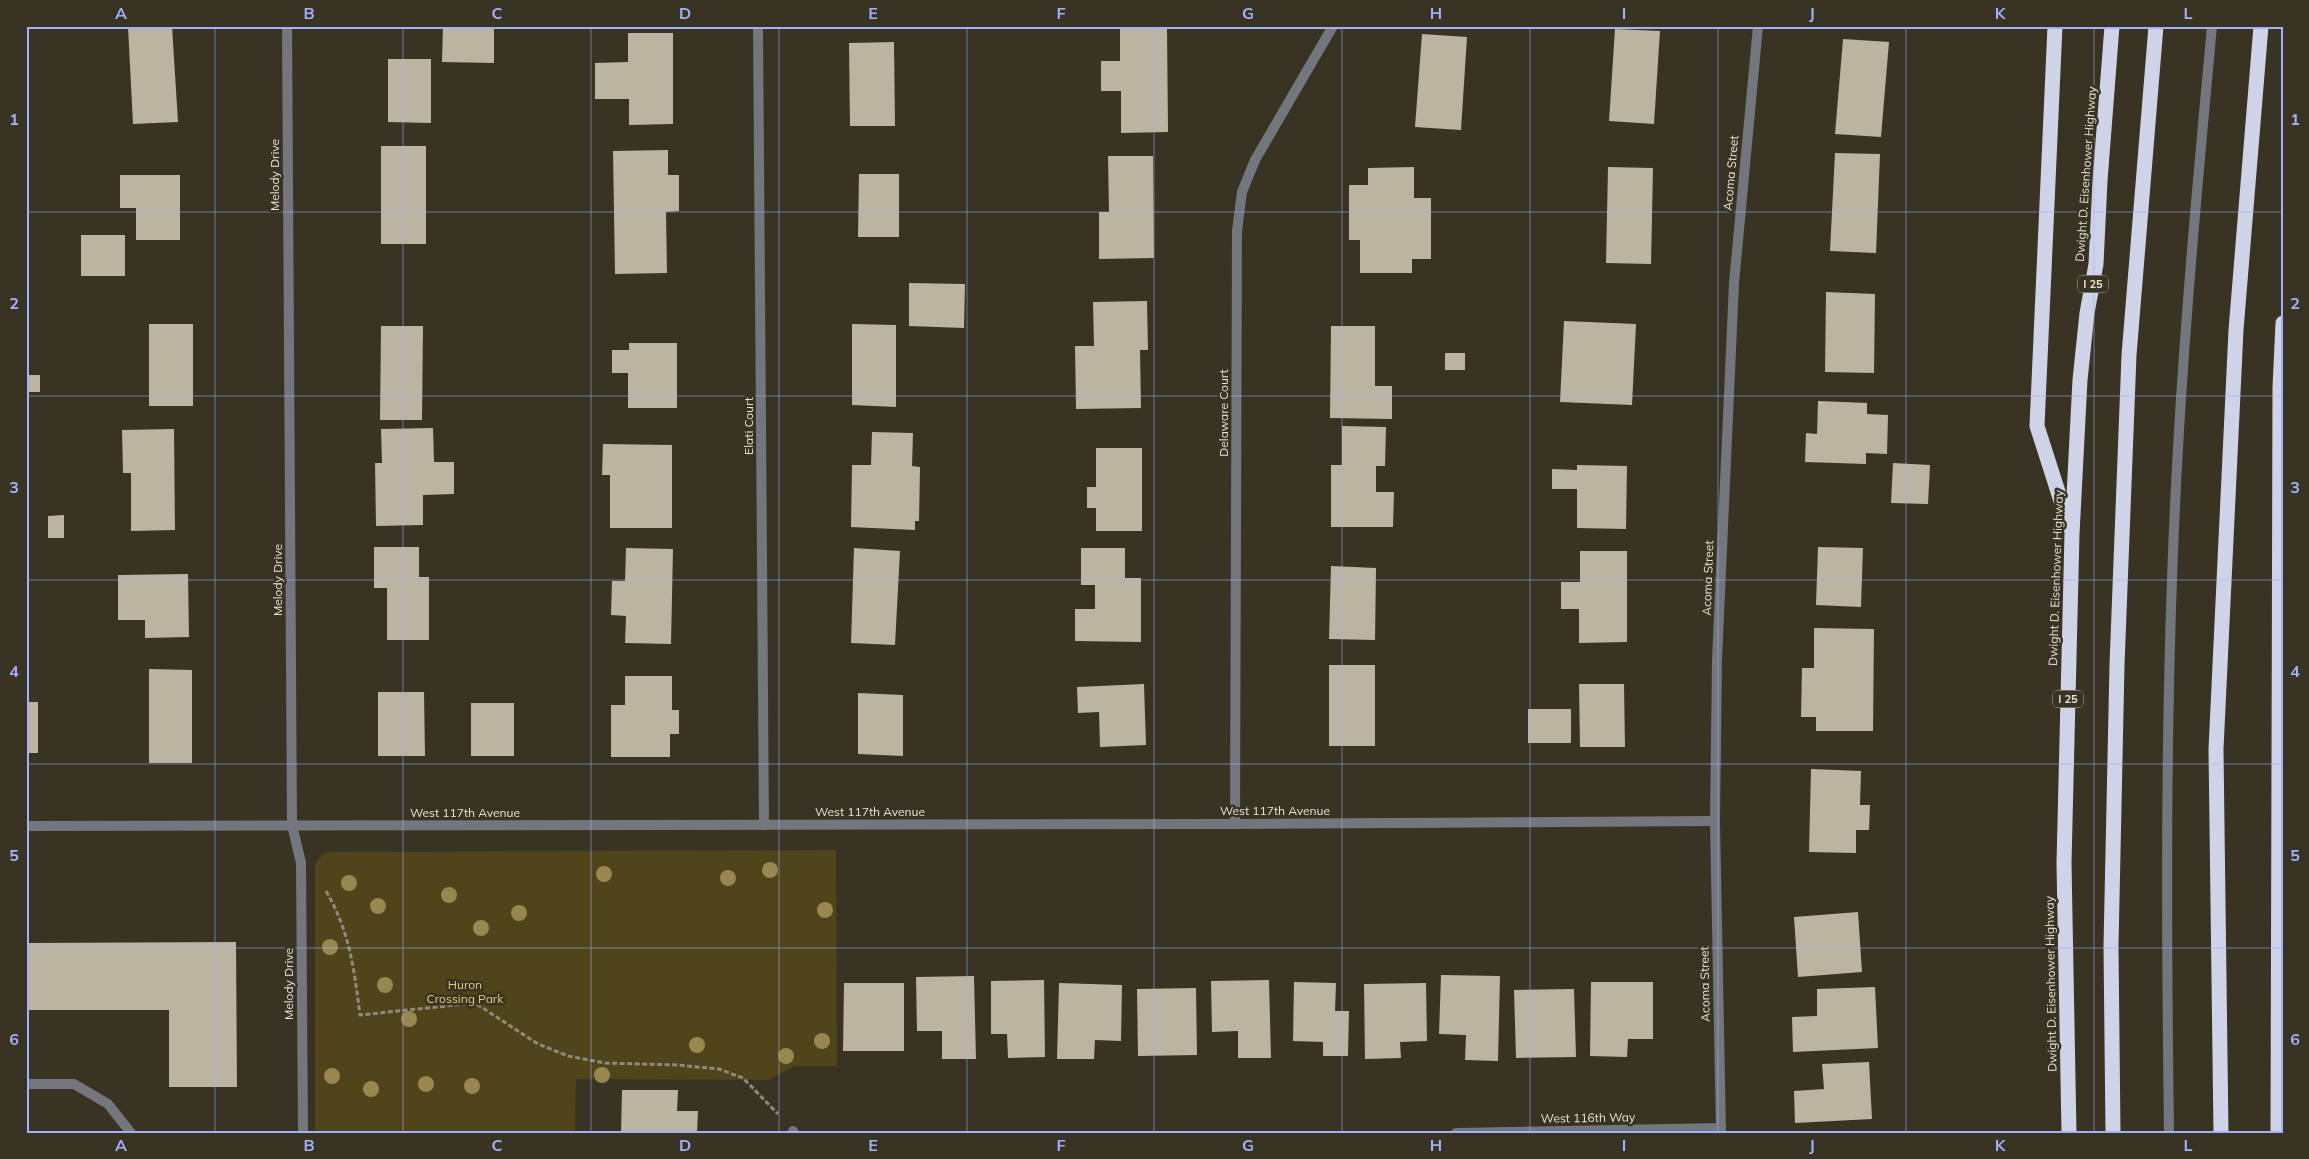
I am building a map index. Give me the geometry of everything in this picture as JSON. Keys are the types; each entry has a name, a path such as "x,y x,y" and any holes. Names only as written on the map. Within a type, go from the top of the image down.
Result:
{"highway":[{"path":"2055,26 2037,426 2072,534"},
{"name":"Dwight D. Eisenhower Highway","path":"2069,1133 2064,863 2072,534 2080,380 2096,264 2100,181 2112,26"},
{"path":"2113,1133 2111,946 2117,665 2129,354 2156,26"},
{"path":"2221,1133 2216,748 2236,330 2261,26"},
{"path":"2278,1133 2280,387 2283,323"}],"street":[{"name":"Melody Drive","path":"287,26 292,825 301,863 303,1133"},
{"name":"Elati Court","path":"758,26 764,825"},
{"name":"Delaware Court","path":"1235,824 1237,231 1240,202 1255,160 1333,26"},
{"name":"Acoma Street","path":"1721,1130 1715,820 1723,491 1734,283 1758,26"},
{"path":"2169,1133 2170,707 2176,510 2186,324 2212,26"},
{"name":"West 117th Avenue","path":"26,826 1235,824 1715,820"},
{"path":"26,1084 74,1084 108,1104 131,1133"},
{"name":"West 116th Way","path":"1456,1133 1721,1130"}],"path":[{"path":"301,863 318,876 338,912 350,944 360,1016 475,1003 538,1044 568,1056 605,1063 677,1065 719,1069 743,1078 794,1132"}],"green space":[{"name":"Huron Crossing Park","path":"836,850 837,1066 794,1066 769,1080 576,1079 575,1133 315,1133 315,864 322,855 331,852"}],"building":[{"path":"172,26 178,122 133,124 128,27"},
{"path":"443,26 494,26 494,63 442,62"},
{"path":"1167,27 1168,132 1121,133 1121,91 1101,91 1101,61 1120,61 1120,28"},
{"path":"1615,29 1660,31 1654,124 1609,121"},
{"path":"628,33 673,33 673,124 629,125 629,99 595,99 595,63 628,62"},
{"path":"1422,34 1467,37 1461,130 1415,127"},
{"path":"1843,39 1889,42 1881,137 1835,134"},
{"path":"894,42 895,126 850,126 849,43"},
{"path":"388,59 431,59 431,123 388,122"},
{"path":"381,146 426,146 426,244 381,244"},
{"path":"668,150 668,175 679,175 679,211 666,212 667,273 615,274 613,151"},
{"path":"1835,153 1880,154 1876,253 1830,251"},
{"path":"1108,156 1153,156 1154,258 1099,259 1099,212 1109,212"},
{"path":"1414,167 1414,198 1431,198 1431,259 1412,259 1412,273 1360,273 1360,240 1349,240 1349,185 1368,185 1368,168"},
{"path":"1608,167 1653,168 1651,264 1606,263"},
{"path":"859,174 899,174 899,237 858,237"},
{"path":"120,175 180,175 180,240 136,240 136,208 120,208"},
{"path":"81,235 125,235 125,276 81,276"},
{"path":"909,283 965,284 964,328 909,326"},
{"path":"1826,292 1875,294 1874,373 1825,372"},
{"path":"1147,301 1148,350 1140,350 1141,408 1076,409 1075,346 1094,346 1093,302"},
{"path":"1564,321 1636,324 1632,405 1560,402"},
{"path":"149,324 193,324 193,406 149,406"},
{"path":"852,324 896,325 896,407 852,405"},
{"path":"381,326 423,326 422,420 380,420"},
{"path":"1331,326 1375,326 1375,386 1392,386 1392,419 1330,418"},
{"path":"629,343 677,343 677,408 628,408 628,373 612,373 612,350 629,350"},
{"path":"1445,353 1465,353 1465,370 1445,370"},
{"path":"26,375 40,375 40,392 26,392"},
{"path":"1818,401 1867,403 1867,414 1888,415 1887,454 1866,453 1866,464 1805,462 1806,433 1817,434"},
{"path":"1342,426 1386,427 1385,466 1376,466 1376,492 1394,492 1393,527 1331,527 1331,465 1342,465"},
{"path":"433,428 434,462 454,462 454,494 423,495 423,525 376,526 375,463 382,463 381,429"},
{"path":"174,429 175,530 131,531 131,473 123,473 122,430"},
{"path":"872,432 913,433 912,466 920,467 919,521 915,521 915,530 851,527 852,465 871,465"},
{"path":"603,444 672,445 672,528 610,528 610,475 602,475"},
{"path":"1096,448 1142,448 1142,531 1096,531 1096,508 1087,508 1087,487 1096,487"},
{"path":"1893,463 1930,465 1928,504 1891,503"},
{"path":"1577,465 1627,466 1626,529 1577,528 1577,489 1552,489 1552,469 1577,470"},
{"path":"64,515 64,538 48,538 48,516"},
{"path":"374,547 419,547 419,577 429,577 429,640 387,640 387,588 374,588"},
{"path":"1818,547 1863,548 1861,607 1816,605"},
{"path":"626,548 673,549 671,644 625,643 626,616 611,615 612,581 625,581"},
{"path":"854,548 900,551 895,645 851,643"},
{"path":"1081,548 1125,548 1125,578 1141,578 1141,642 1075,641 1075,609 1095,609 1095,585 1081,585"},
{"path":"1580,551 1627,551 1627,642 1579,643 1579,609 1561,609 1561,582 1580,582"},
{"path":"1331,566 1376,568 1375,640 1329,639"},
{"path":"188,574 189,637 145,638 145,620 118,620 118,575"},
{"path":"1814,628 1874,629 1873,731 1816,731 1816,717 1801,717 1802,668 1814,668"},
{"path":"1329,665 1375,665 1375,746 1329,746"},
{"path":"149,669 192,670 192,763 149,763"},
{"path":"625,676 672,676 672,710 679,710 679,734 670,734 670,757 611,757 611,705 625,705"},
{"path":"1144,684 1146,745 1100,747 1099,712 1078,713 1077,687"},
{"path":"1579,684 1624,684 1625,747 1580,747"},
{"path":"378,692 424,692 425,756 378,756"},
{"path":"858,693 903,695 903,756 858,754"},
{"path":"26,702 38,702 38,753 26,753"},
{"path":"471,703 514,703 514,756 471,756"},
{"path":"1528,709 1571,709 1571,743 1528,743"},
{"path":"1811,769 1861,771 1860,805 1870,805 1869,830 1856,830 1856,853 1809,852"},
{"path":"1858,912 1862,972 1798,977 1794,917"},
{"path":"236,942 237,1087 169,1087 169,1010 26,1010 26,943"},
{"path":"1441,975 1500,976 1498,1061 1465,1060 1466,1035 1439,1034"},
{"path":"974,976 976,1059 942,1059 942,1031 917,1031 916,977"},
{"path":"1044,980 1045,1057 1008,1058 1007,1034 991,1034 991,981"},
{"path":"1269,980 1271,1058 1238,1058 1238,1031 1212,1032 1211,981"},
{"path":"1294,982 1336,983 1335,1011 1349,1011 1348,1056 1323,1056 1323,1042 1293,1041"},
{"path":"1591,982 1653,982 1653,1039 1628,1039 1627,1057 1590,1056"},
{"path":"844,983 904,983 904,1051 843,1051"},
{"path":"1059,983 1122,985 1121,1041 1095,1040 1094,1059 1057,1059"},
{"path":"1426,983 1427,1041 1400,1042 1401,1058 1365,1059 1364,984"},
{"path":"1875,987 1878,1048 1793,1052 1792,1017 1817,1016 1817,989"},
{"path":"1196,988 1197,1055 1138,1056 1137,989"},
{"path":"1574,989 1576,1057 1516,1058 1514,990"},
{"path":"1869,1062 1872,1119 1795,1123 1794,1091 1824,1089 1822,1064"},
{"path":"622,1090 678,1090 677,1111 698,1111 697,1133 621,1133"}]}
